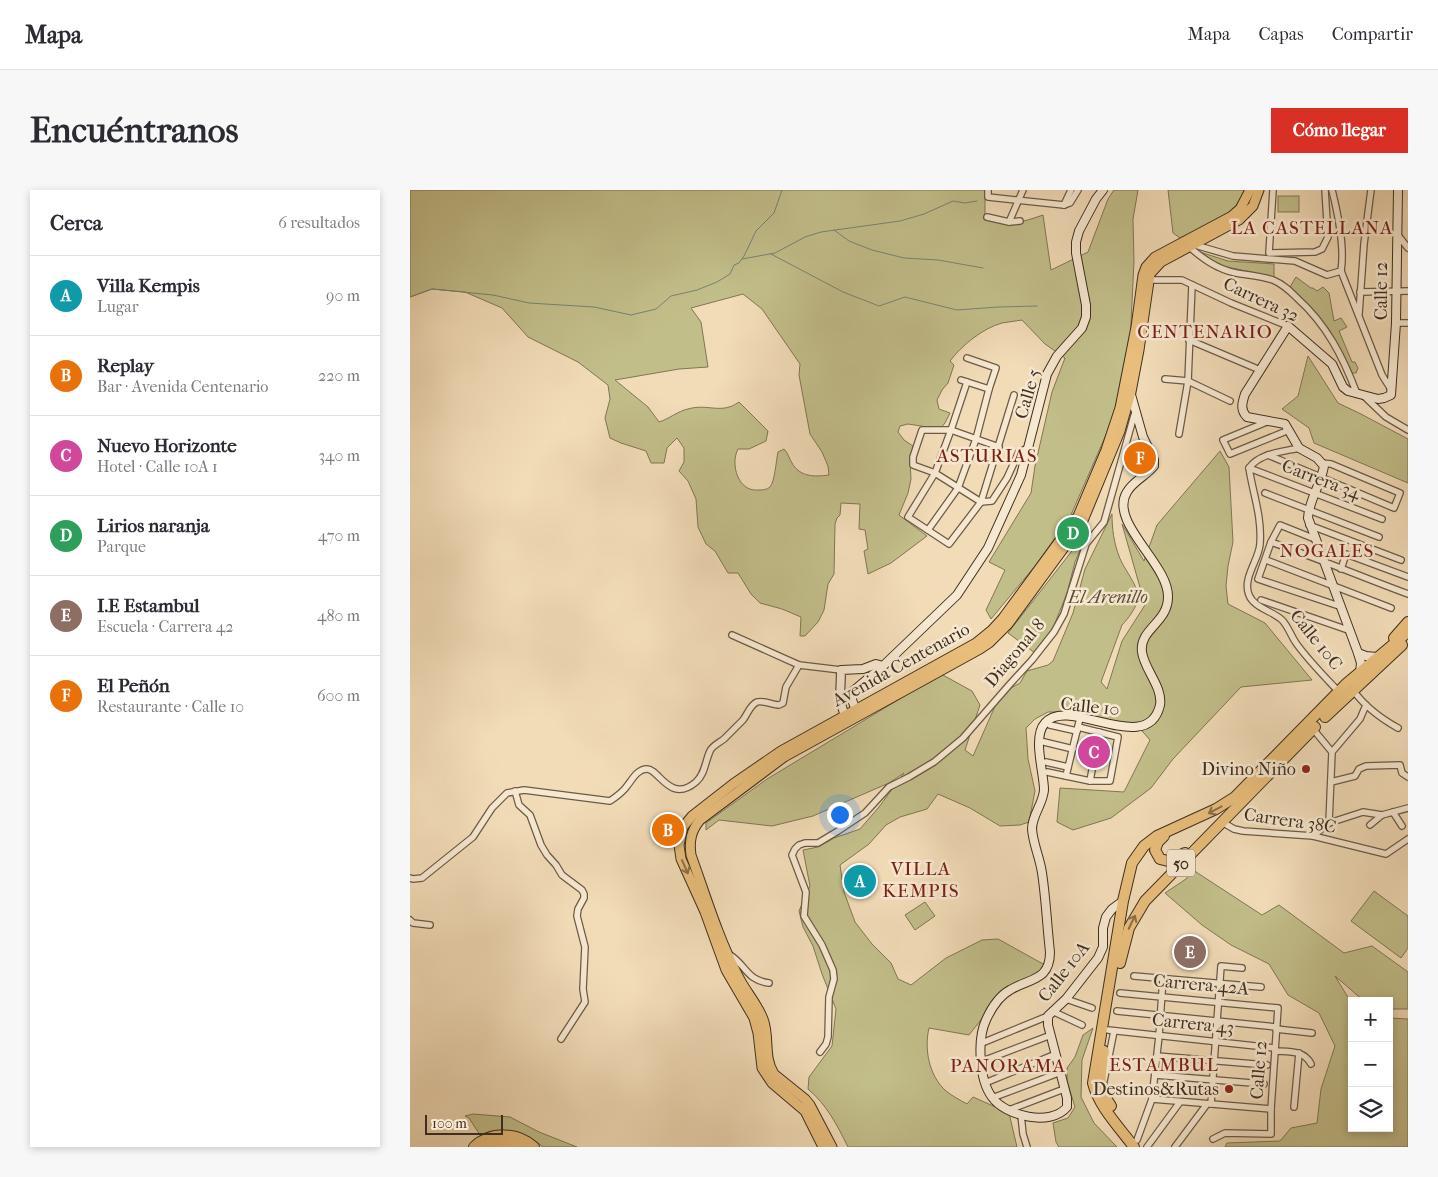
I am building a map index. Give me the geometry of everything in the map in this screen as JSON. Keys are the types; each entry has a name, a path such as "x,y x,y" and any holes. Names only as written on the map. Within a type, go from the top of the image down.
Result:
{"highway":[{"path":"1379,655 1408,622"},
{"name":"50","path":"1137,1145 1103,1106 1095,1093 1093,1083 1123,901 1129,872 1136,857 1151,840 1216,810 1235,797 1339,692 1379,655 1408,632"},
{"name":"50","path":"1137,1145 1102,1091 1100,1074 1111,1030 1122,951 1134,918 1153,892 1207,836 1313,729 1408,640"},
{"path":"1394,652 1408,648"},
{"path":"1177,827 1161,838 1156,846 1157,855 1163,861 1177,858 1207,836"},
{"path":"474,1147 484,1139 500,1135 520,1138 534,1147"},
{"path":"486,1147 499,1142 522,1147"}],"main road":[{"path":"1189,245 1240,209 1250,190"},
{"path":"1157,260 1239,220 1253,206 1259,190"},
{"name":"Avenida Centenario","path":"857,713 976,643 992,630 1076,521 1108,444 1127,377 1143,275 1146,267 1157,260"},
{"name":"Avenida Centenario","path":"823,1147 805,1111 772,1083 762,1068 758,1033 754,1018 726,970 681,859 679,845 683,827 692,816 762,763 980,649 1008,624 1082,523 1111,455 1131,392 1150,274 1157,260"},
{"name":"Avenida Centenario","path":"809,739 700,820 691,834 689,846 737,976 758,1008 764,1022 767,1058 770,1069 805,1099 832,1147"}],"street":[{"path":"988,190 988,197 1064,205 1070,203 1078,190"},
{"path":"1009,222 1023,190"},
{"path":"1064,205 1071,190"},
{"name":"Calle 5","path":"857,713 852,700 854,691 957,596 988,548 1017,485 1047,374 1057,356 1082,328 1086,318 1086,304 1076,253 1076,242 1079,231 1103,190"},
{"path":"1273,190 1269,253 1315,252 1322,249 1328,237 1325,190"},
{"path":"1332,190 1343,247 1341,271 1382,375 1393,393 1384,398 1360,395"},
{"path":"1359,318 1370,190"},
{"name":"Calle 12","path":"1393,393 1398,190"},
{"path":"987,217 1009,222 1020,220"},
{"path":"1396,233 1408,248"},
{"path":"1189,245 1233,256 1296,261 1327,275 1341,271"},
{"path":"1189,245 1203,259 1219,268 1267,278 1276,281 1288,289 1317,318 1326,330 1360,395 1386,417 1408,430"},
{"name":"Carrera 32","path":"1153,280 1182,280 1288,326 1332,364 1345,389 1360,395"},
{"path":"1179,434 1188,381 1192,285"},
{"path":"1360,292 1408,291"},
{"path":"1396,323 1408,323"},
{"path":"1268,455 1394,508 1400,493 1331,464 1323,464 1317,458 1299,448 1285,424 1247,417 1242,410 1245,394 1288,326"},
{"path":"1189,340 1260,370"},
{"path":"928,530 958,488 976,439 996,368 967,358"},
{"path":"1382,375 1386,378 1393,378"},
{"name":"Calle 10","path":"1067,1098 1066,1107 1058,1115 1041,1118 1021,1115 1009,1110 992,1098 985,1084 980,1062 985,1021 996,1003 1008,991 1044,974 1050,962 1042,872 1032,826 1044,789 1040,754 1040,731 1045,723 1056,716 1080,718 1118,726 1142,726 1157,714 1160,703 1158,690 1141,649 1146,633 1165,612 1168,592 1162,574 1130,526 1124,510 1123,500 1127,490 1154,466 1143,437 1127,377"},
{"path":"1165,379 1188,381 1230,401"},
{"path":"989,390 964,381 951,430 935,473 908,517 949,544 980,502 1014,395"},
{"name":"Diagonal 8","path":"820,1052 826,1044 828,1037 829,997 834,979 833,970 822,945 804,916 806,892 792,855 795,849 805,843 818,842 865,813 889,786 910,778 934,762 963,738 1032,660 1054,632 1064,614 1086,544 1104,522 1136,410"},
{"path":"1271,420 1223,440 1230,454 1289,430"},
{"path":"999,447 951,430 922,430 913,457 913,465 935,473 980,502 992,501 1007,478 1019,452 1028,448"},
{"path":"1248,468 1252,463 1268,455 1299,448"},
{"path":"1323,464 1321,478 1308,510 1309,524 1358,653 1361,663 1360,672"},
{"name":"Carrera 34","path":"1248,468 1382,519"},
{"name":"Calle 10C","path":"1248,468 1259,515 1260,537 1258,558 1251,572 1248,587 1249,594 1257,604 1283,620 1295,642 1339,692"},
{"path":"1265,493 1379,537"},
{"path":"1309,524 1401,560"},
{"path":"1315,539 1280,525 1271,542 1258,579 1339,606"},
{"path":"1271,542 1408,594"},
{"path":"1341,569 1346,554 1408,577"},
{"path":"1266,560 1333,584 1391,608"},
{"path":"1261,600 1348,630"},
{"path":"732,635 799,665 841,670 863,669 876,664 883,666"},
{"path":"1358,653 1366,656 1379,655"},
{"path":"411,880 422,878 473,837 498,801 508,793 515,791 562,794 610,801 638,773 647,769 651,770 668,786 675,788 689,786 697,781 701,775 710,750 744,719 757,702 779,705 783,703 786,687 799,665"},
{"path":"841,670 840,701 846,719"},
{"path":"1353,690 1366,706 1383,720 1398,728"},
{"path":"1329,823 1332,752 1360,719 1366,706"},
{"path":"1066,776 1080,718"},
{"path":"1048,772 1090,781 1110,781 1118,737 1099,732 1050,725"},
{"path":"1313,729 1332,752"},
{"path":"1090,781 1099,732"},
{"path":"1040,741 1073,749"},
{"path":"1046,762 1068,767"},
{"path":"1331,782 1355,776 1359,768 1366,766 1400,765 1402,773 1408,777"},
{"path":"515,791 519,804 530,815 540,845 562,876 582,890 584,894 577,916 584,947 585,1002 561,1039"},
{"path":"1313,836 1329,823 1363,812 1382,815 1408,808"},
{"path":"1393,812 1402,826"},
{"path":"1370,825 1382,815"},
{"name":"Carrera 38C","path":"1222,822 1234,829 1243,831 1313,836 1386,854 1408,839"},
{"name":"Calle 10A","path":"1067,1098 1051,1035 1050,1013 1066,999 1098,958 1103,947 1103,928 1106,917 1112,908 1123,901"},
{"path":"410,920 413,923 430,925"},
{"path":"728,954 736,959 751,978 768,983"},
{"path":"1175,1147 1209,1104 1214,1080 1222,966 1242,968"},
{"path":"1134,976 1261,987"},
{"path":"1137,1145 1152,1099 1163,978"},
{"name":"Carrera 42A","path":"1120,993 1278,1008"},
{"path":"1066,999 1092,1008"},
{"name":"Calle 12","path":"1212,1139 1225,1133 1271,1134 1278,1008"},
{"path":"1118,1011 1312,1032"},
{"path":"982,1043 1050,1013 1082,1025"},
{"name":"Carrera 43","path":"1111,1030 1300,1053"},
{"path":"980,1062 1051,1035"},
{"path":"1294,1107 1300,1053 1307,1057 1311,1064"},
{"path":"985,1084 1056,1054"},
{"path":"1157,1056 1267,1066"},
{"path":"992,1098 1061,1072"},
{"path":"1155,1075 1264,1084"},
{"path":"1009,1110 1064,1089"},
{"path":"1152,1099 1271,1109"},
{"path":"1147,1147 1180,1102"},
{"path":"1021,1115 1023,1134 1027,1147"}],"green space":[{"path":"410,190 985,190 985,220 1014,223 1043,215 1051,270 1088,252 1108,199 1114,190 1138,190 1133,219 1134,261 1130,344 1115,414 1071,515 1035,566 991,619 986,610 1005,570 989,562 1031,493 1035,466 1052,392 1065,358 1045,344 1022,320 1002,323 987,329 960,349 950,361 954,365 948,383 937,400 939,409 950,413 940,429 908,424 900,426 898,432 904,440 913,446 910,462 911,479 908,493 899,515 927,536 891,563 868,574 864,551 868,549 865,530 859,529 860,504 841,503 840,515 835,524 834,574 828,584 824,610 818,622 805,636 800,636 801,617 760,603 751,594 738,573 728,573 715,551 706,544 698,527 696,499 688,481 679,471 684,462 684,448 677,438 667,448 664,463 651,463 646,451 610,438 605,418 610,399 608,385 578,362 528,337 502,308 465,292 432,289 410,297","holes":["743,294 762,309 800,364 799,375 810,434 822,452 828,466 829,475 813,476 799,471 795,468 784,449 778,452 772,484 766,489 758,490 745,487 741,482 736,469 736,455 738,449 749,449 766,441 768,431 739,402 726,408 702,407 688,409 659,422 648,407 615,380 679,369 708,367 701,322 691,308"]},
{"path":"1168,190 1245,190 1234,207 1218,220 1180,238 1173,233"},
{"path":"1278,196 1299,196 1299,212 1278,212"},
{"path":"1200,252 1228,261 1274,264 1274,277 1218,265"},
{"path":"1296,277 1317,291 1323,287 1329,293 1334,321 1341,318 1347,327 1339,331 1352,362 1355,362 1358,368 1356,373 1352,373 1333,337 1319,317 1290,287"},
{"path":"1308,356 1338,403 1408,439 1408,483 1314,443 1309,428 1282,409 1298,396"},
{"name":"El Arenillo","path":"1220,451 1229,467 1233,542 1226,586 1228,604 1265,623 1312,680 1241,687 1173,759 1151,788 1111,818 1073,830 1057,822 1060,788 1124,792 1150,740 1135,723 1113,722 1066,712 1048,712 1035,719 1026,728 1028,759 1035,791 1029,822 1020,825 1000,826 970,808 938,794 927,809 900,817 886,825 869,844 840,865 844,892 855,922 872,944 891,963 898,979 911,985 946,958 982,940 998,939 1045,965 1039,975 995,1002 969,1035 929,1028 927,1045 929,1062 940,1085 948,1093 967,1104 973,1097 1009,1113 1017,1147 848,1147 836,1123 815,1095 808,1089 809,1077 832,1046 836,1009 813,946 803,927 799,911 810,886 803,850 818,847 834,838 860,829 904,773 889,783 813,816 772,826 719,820 706,830 706,823 767,779 941,674 972,691 980,705 965,750 973,756 996,704 1011,688 1020,683 1027,671 1048,665 1053,661 1073,613 1085,569 1112,514 1117,551 1134,583 1138,598 1134,609 1122,625 1101,682 1107,689 1122,641 1145,605 1122,524 1144,561 1157,525"},
{"path":"1089,529 1075,562 1067,593 1053,628 1035,653 1008,633"},
{"path":"1193,870 1262,915 1279,905 1344,953 1372,946 1408,972 1408,1009 1393,1009 1393,997 1359,997 1335,976 1348,997 1348,1132 1393,1132 1393,1018 1408,1019 1408,1147 1225,1147 1227,1143 1280,1141 1291,1128 1317,1123 1321,1089 1335,1046 1319,1013 1288,995 1269,964 1231,945 1202,925 1165,893 1186,879"},
{"path":"1374,891 1408,916 1408,948 1401,958 1351,921"},
{"path":"925,902 935,916 915,930 905,915"},
{"path":"1093,1028 1082,1060 1081,1097 1094,1123 1117,1147 1059,1147 1056,1142 1053,1123 1068,1118 1075,1107 1067,1081 1067,1068 1075,1057 1083,1035"},
{"path":"473,1114 510,1117 539,1132 577,1147 543,1147 521,1134 505,1131 488,1132 480,1135 469,1118 465,1116"}],"waterway":[{"path":"410,297 432,289 493,295 529,303 594,307 631,315 656,309 671,296 697,290 717,282 730,274 734,265 739,263 744,256 756,231 774,213 782,190"},
{"path":"742,259 775,253 805,237 821,232 900,221 924,214 953,201 965,203 977,201"},
{"path":"834,230 849,241 872,250 904,258 938,260 983,268"},
{"path":"771,254 843,292 879,306 905,297 957,310 1037,306"}],"place":[{"name":"El Peñón","path":"1140,458"},
{"name":"Lirios naranja","path":"1073,533"},
{"name":"Nuevo Horizonte","path":"1094,752"},
{"name":"Divino Niño","path":"1306,769"},
{"name":"Replay","path":"668,830"},
{"name":"Villa Kempis","path":"860,881"},
{"name":"I.E Estambul","path":"1190,952"},
{"name":"Destinos&Rutas","path":"1229,1089"}],"district":[{"name":"LA CASTELLANA","path":"1312,228"},
{"name":"CENTENARIO","path":"1205,332"},
{"name":"ASTURIAS","path":"987,456"},
{"name":"NOGALES","path":"1327,551"},
{"name":"VILLA KEMPIS","path":"921,880"},
{"name":"ESTAMBUL","path":"1164,1065"},
{"name":"PANORAMA","path":"1008,1066"}]}
